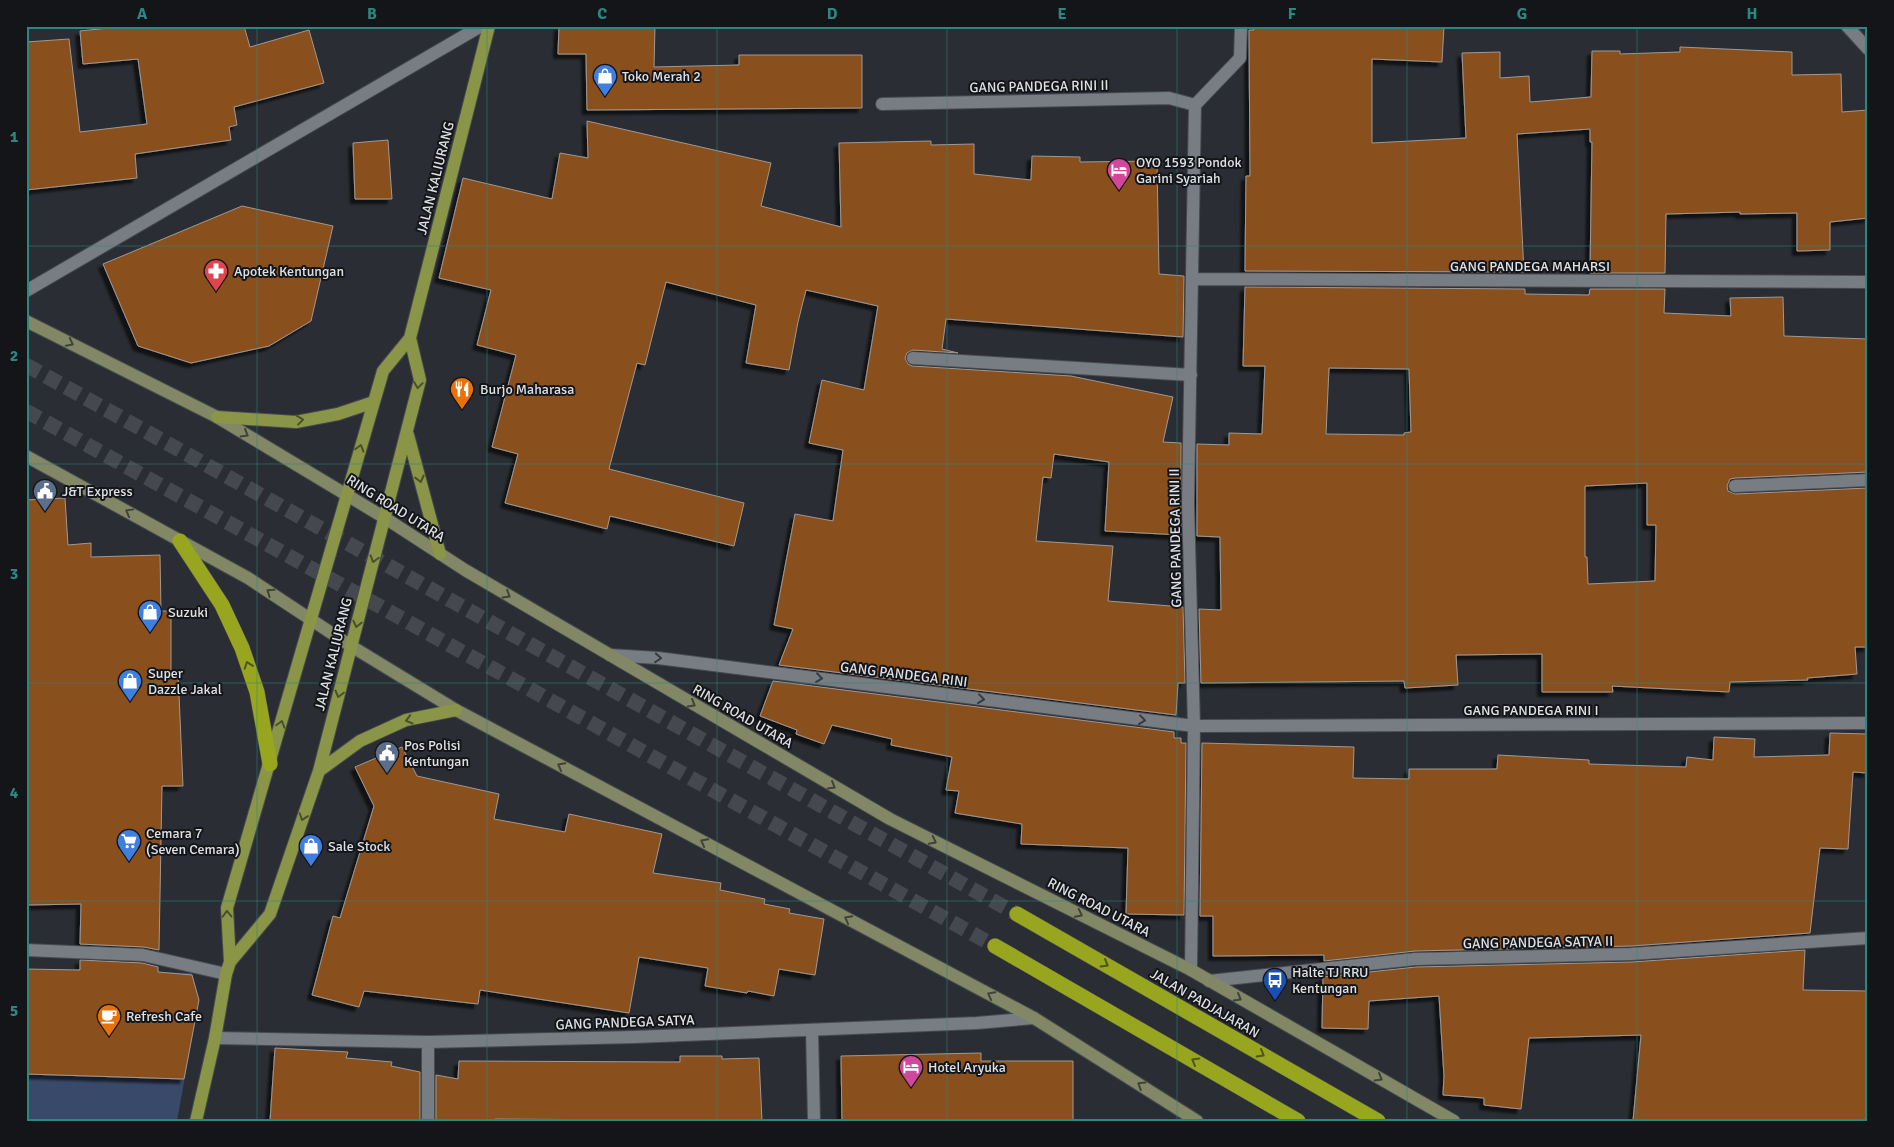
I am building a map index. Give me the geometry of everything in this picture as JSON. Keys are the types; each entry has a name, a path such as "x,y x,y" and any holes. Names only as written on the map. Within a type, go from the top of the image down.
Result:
{"highway":[{"path":"180,541 222,605 242,648 257,692 270,764"},
{"name":"JALAN PADJAJARAN","path":"1017,914 1378,1121"},
{"path":"995,946 1298,1121"}],"main road":[{"name":"JALAN KALIURANG","path":"196,1121 215,1038 228,968 226,908 270,764 383,371 410,338 489,26"},
{"name":"JALAN KALIURANG","path":"228,968 270,914 319,771 420,380 410,338"},
{"path":"217,417 296,422 338,414 374,402"},
{"path":"408,432 440,554"},
{"path":"319,771 360,741 406,720 456,710"}],"street":[{"path":"26,292 481,26"},
{"path":"1195,105 1240,58 1240,26"},
{"path":"1847,26 1868,49"},
{"name":"GANG PANDEGA RINI II","path":"882,104 1169,98 1195,105 1188,503 1194,726 1191,970"},
{"name":"GANG PANDEGA MAHARSI","path":"1192,279 1868,282"},
{"name":"RING ROAD UTARA","path":"26,321 217,417 385,518 440,554 890,819 1191,970 1454,1121"},
{"path":"914,358 1191,375"},
{"path":"26,456 248,578 351,646 456,710 1034,1018 1197,1121"},
{"path":"1735,486 1868,480"},
{"name":"GANG PANDEGA RINI","path":"610,655 658,658 1194,726"},
{"name":"GANG PANDEGA RINI I","path":"1194,726 1868,723"},
{"name":"GANG PANDEGA SATYA II","path":"1209,981 1415,960 1631,954 1868,938"},
{"path":"26,950 144,955 228,968"},
{"name":"GANG PANDEGA SATYA","path":"215,1038 428,1042 635,1037 977,1023 1034,1018"},
{"path":"812,1030 814,1121"},
{"path":"428,1042 428,1121"}],"shaded area":[{"name":"Refresh Cafe","path":"26,969 192,973 199,1000 177,1121 26,1121"}],"building":[{"path":"127,26 244,26 250,47 309,30 324,83 234,107 237,125 229,127 231,140 135,154 137,178 26,190 26,42 69,39 80,132 147,124 138,59 83,64 80,31"},
{"path":"559,26 655,26 654,67 739,65 739,55 862,55 862,108 587,110 586,54 558,54"},
{"path":"1254,26 1444,26 1442,62 1372,59 1372,143 1466,138 1462,53 1500,52 1500,78 1529,76 1530,102 1591,97 1592,51 1620,51 1620,54 1680,52 1680,47 1792,52 1792,75 1841,74 1842,112 1868,110 1868,218 1830,222 1830,250 1797,251 1797,213 1666,214 1665,273 1590,273 1592,142 1590,142 1590,129 1517,134 1524,272 1245,271 1246,176 1250,176 1249,30 1254,30"},
{"path":"587,121 771,163 761,206 841,227 839,143 931,141 931,145 974,144 974,174 1031,180 1032,156 1080,157 1080,162 1157,161 1159,274 1184,276 1183,337 946,319 942,349 958,353 913,350 907,353 905,358 908,364 912,366 1071,376 1173,397 1163,442 1181,443 1181,535 1105,531 1109,462 1054,454 1051,478 1043,477 1036,541 1113,546 1108,601 1183,607 1185,683 1178,683 1176,715 779,665 793,629 774,625 795,514 833,521 843,450 809,443 822,380 864,390 878,306 806,290 789,370 746,363 756,305 666,282 645,365 637,363 609,469 744,503 734,546 610,516 607,529 505,503 518,454 492,447 516,355 477,345 491,290 439,278 463,178 552,199 560,153 588,158"},
{"path":"388,140 392,199 355,199 353,143"},
{"name":"Apotek Kentungan","path":"242,206 333,226 311,321 269,346 191,363 138,346 103,264"},
{"path":"1245,287 1525,289 1525,294 1589,295 1590,289 1665,289 1664,313 1731,316 1730,298 1783,297 1784,336 1868,339 1868,472 1735,478 1730,479 1727,486 1728,491 1735,494 1868,488 1868,647 1855,647 1857,674 1807,678 1808,680 1730,682 1729,692 1612,686 1613,692 1542,692 1542,654 1456,655 1458,685 1405,688 1404,681 1201,683 1199,609 1221,610 1220,537 1197,536 1197,444 1229,445 1229,433 1262,434 1265,366 1243,366","holes":["1329,368 1409,369 1411,432 1404,433 1404,435 1326,434","1647,483 1647,525 1656,525 1655,581 1588,584 1587,557 1585,557 1585,486"]},
{"path":"65,498 68,545 91,543 91,557 160,555 161,611 171,611 171,672 178,672 183,786 162,786 159,950 144,947 80,944 81,904 26,905 26,500"},
{"path":"773,681 1174,732 1174,738 1181,738 1181,743 1186,743 1184,915 1126,914 1128,848 1021,844 1022,824 955,813 959,791 946,790 952,757 891,745 892,739 832,725 824,744 796,734 797,730 760,716"},
{"path":"1830,733 1868,734 1868,773 1853,772 1848,849 1820,848 1810,933 1631,946 1415,951 1324,961 1324,955 1213,956 1213,916 1200,916 1202,743 1354,747 1353,778 1409,779 1409,769 1497,769 1498,755 1589,760 1589,764 1686,767 1687,757 1713,760 1714,737 1755,739 1754,757 1829,755"},
{"path":"402,747 417,776 499,794 494,819 565,832 569,814 662,834 653,873 721,883 720,890 765,899 764,904 790,909 789,913 824,919 815,975 779,969 774,996 705,986 708,968 639,957 629,1013 480,990 478,1004 364,991 359,1007 312,995 333,916 340,918 374,806 355,767"},
{"path":"1805,950 1803,990 1868,991 1868,1121 1633,1121 1641,1035 1529,1038 1521,1109 1484,1105 1484,1098 1443,1095 1444,1076 1439,996 1369,1001 1368,1029 1322,1028 1323,977 1416,967 1632,962"},
{"name":"Refresh Cafe","path":"80,960 142,963 158,967 158,972 192,975 199,1000 184,1079 26,1074 26,969 80,970"},
{"path":"275,1048 348,1052 346,1058 392,1062 391,1066 420,1072 420,1121 270,1121"},
{"name":"Hotel Aryuka","path":"981,1053 981,1061 1073,1061 1073,1121 842,1121 841,1056"},
{"path":"680,1056 722,1056 722,1059 759,1058 762,1121 495,1119 495,1121 436,1121 436,1075 458,1079 459,1061 680,1062"}],"tunnel":[{"path":"26,365 1017,914"},
{"path":"26,411 995,946"}],"place":[{"name":"Toko Merah 2","path":"605,97"},
{"name":"OYO 1593 Pondok Garini Syariah","path":"1119,191"},
{"name":"Apotek Kentungan","path":"216,292"},
{"name":"Burjo Maharasa","path":"462,410"},
{"name":"J&T Express","path":"45,512"},
{"name":"Suzuki","path":"150,633"},
{"name":"Super Dazzle Jakal","path":"130,702"},
{"name":"Pos Polisi Kentungan","path":"387,774"},
{"name":"Cemara 7 (Seven Cemara)","path":"129,862"},
{"name":"Sale Stock","path":"311,867"},
{"name":"Halte TJ RRU Kentungan","path":"1275,1001"},
{"name":"Refresh Cafe","path":"109,1037"},
{"name":"Hotel Aryuka","path":"911,1088"}]}
